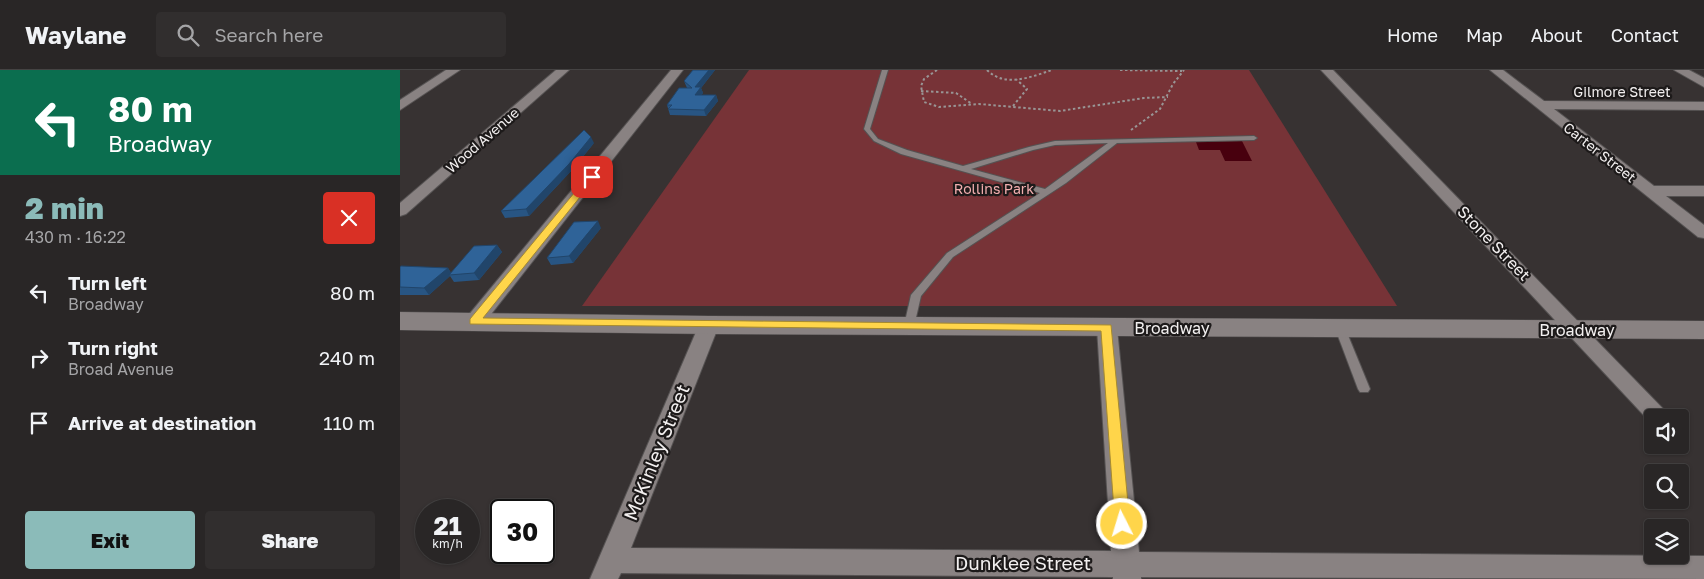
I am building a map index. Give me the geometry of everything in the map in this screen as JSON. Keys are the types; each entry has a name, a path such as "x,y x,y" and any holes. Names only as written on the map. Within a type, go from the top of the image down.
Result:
{"street":[{"path":"400,106 454,70"},
{"name":"Wood Avenue","path":"400,211 563,70"},
{"path":"474,322 677,70"},
{"name":"Stone Street","path":"1327,70 1652,409"},
{"name":"Carter Street","path":"1496,70 1704,233"},
{"path":"1680,70 1704,83"},
{"name":"Gilmore Street","path":"1540,105 1704,106"},
{"path":"1648,191 1704,191"},
{"name":"Broadway","path":"400,321 1107,328 1704,330"},
{"name":"McKinley Street","path":"608,569 709,325"},
{"path":"1107,328 1126,571"},
{"name":"Dunklee Street","path":"608,569 1642,573 1704,569"}],"lane":[{"path":"885,70 867,129 870,136 883,144 904,152 1046,192"},
{"path":"966,168 1039,146 1115,140 1254,138"},
{"path":"909,326 916,295 950,255 1046,192 1115,140"},
{"path":"1340,328 1364,389"}],"path":[{"path":"937,70 923,79 920,86 924,102 929,105 954,107 973,104 1072,110 1108,106 1138,97 1168,96"},
{"path":"988,70 998,78 1016,80 1052,70"},
{"path":"1120,70 1183,71"},
{"path":"1115,140 1155,114 1183,71"},
{"path":"1013,106 1027,89 1016,80"},
{"path":"921,90 956,93 967,98 973,104"}],"green space":[{"name":"Rollins Park","path":"749,70 1249,70 1397,306 582,306"}],"shaded area":[{"path":"1242,141 1252,161 1225,161 1220,150 1199,150 1196,142"}],"building":[{"path":"693,70 709,70 695,87 701,87 695,95 716,95 704,110 668,109 672,105 667,105 679,88 692,88 684,81"},
{"path":"584,130 591,137 569,164 526,209 501,211"},
{"path":"598,221 569,256 547,258 574,222"},
{"path":"497,245 474,273 449,275 474,246"},
{"path":"401,266 448,268 424,288 400,287"}],"route":[{"path":"592,177 474,322 1107,328 1122,524"}]}
